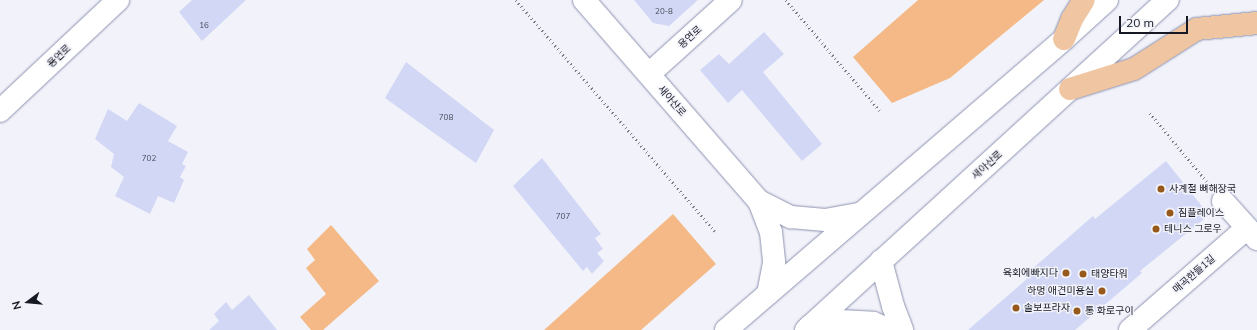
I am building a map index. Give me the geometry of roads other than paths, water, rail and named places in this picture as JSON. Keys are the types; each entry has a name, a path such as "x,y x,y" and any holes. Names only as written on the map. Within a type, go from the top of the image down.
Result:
{"highway":[{"path":"1064,39 1072,19 1084,0"},
{"path":"1070,89 1134,69 1197,29 1257,23"}],"street":[{"name":"용연로","path":"0,111 118,0"},
{"name":"새아산로","path":"584,0 759,201 771,232 774,263 768,293"},
{"name":"용연로","path":"649,74 731,0"},
{"path":"726,330 858,214 1064,39 1107,0"},
{"name":"새아산로","path":"808,328 1168,0"},
{"name":"새아산로","path":"759,201 791,217 825,220 858,214"},
{"path":"1223,201 1252,234"},
{"name":"매곡한들1길","path":"1130,330 1252,234"},
{"path":"881,261 893,306 902,330"},
{"path":"808,328 840,321 873,323 890,330"}],"place":[{"name":"사계절 뼈해장국","path":"1161,189"},
{"name":"짐플레이스","path":"1170,213"},
{"name":"테니스 그로우","path":"1156,229"},
{"name":"육회에빠지다","path":"1066,273"},
{"name":"태양타워","path":"1083,274"},
{"name":"하멍 애견미용실","path":"1102,291"},
{"name":"솔보프라자","path":"1016,308"},
{"name":"통 화로구이","path":"1077,311"}]}
